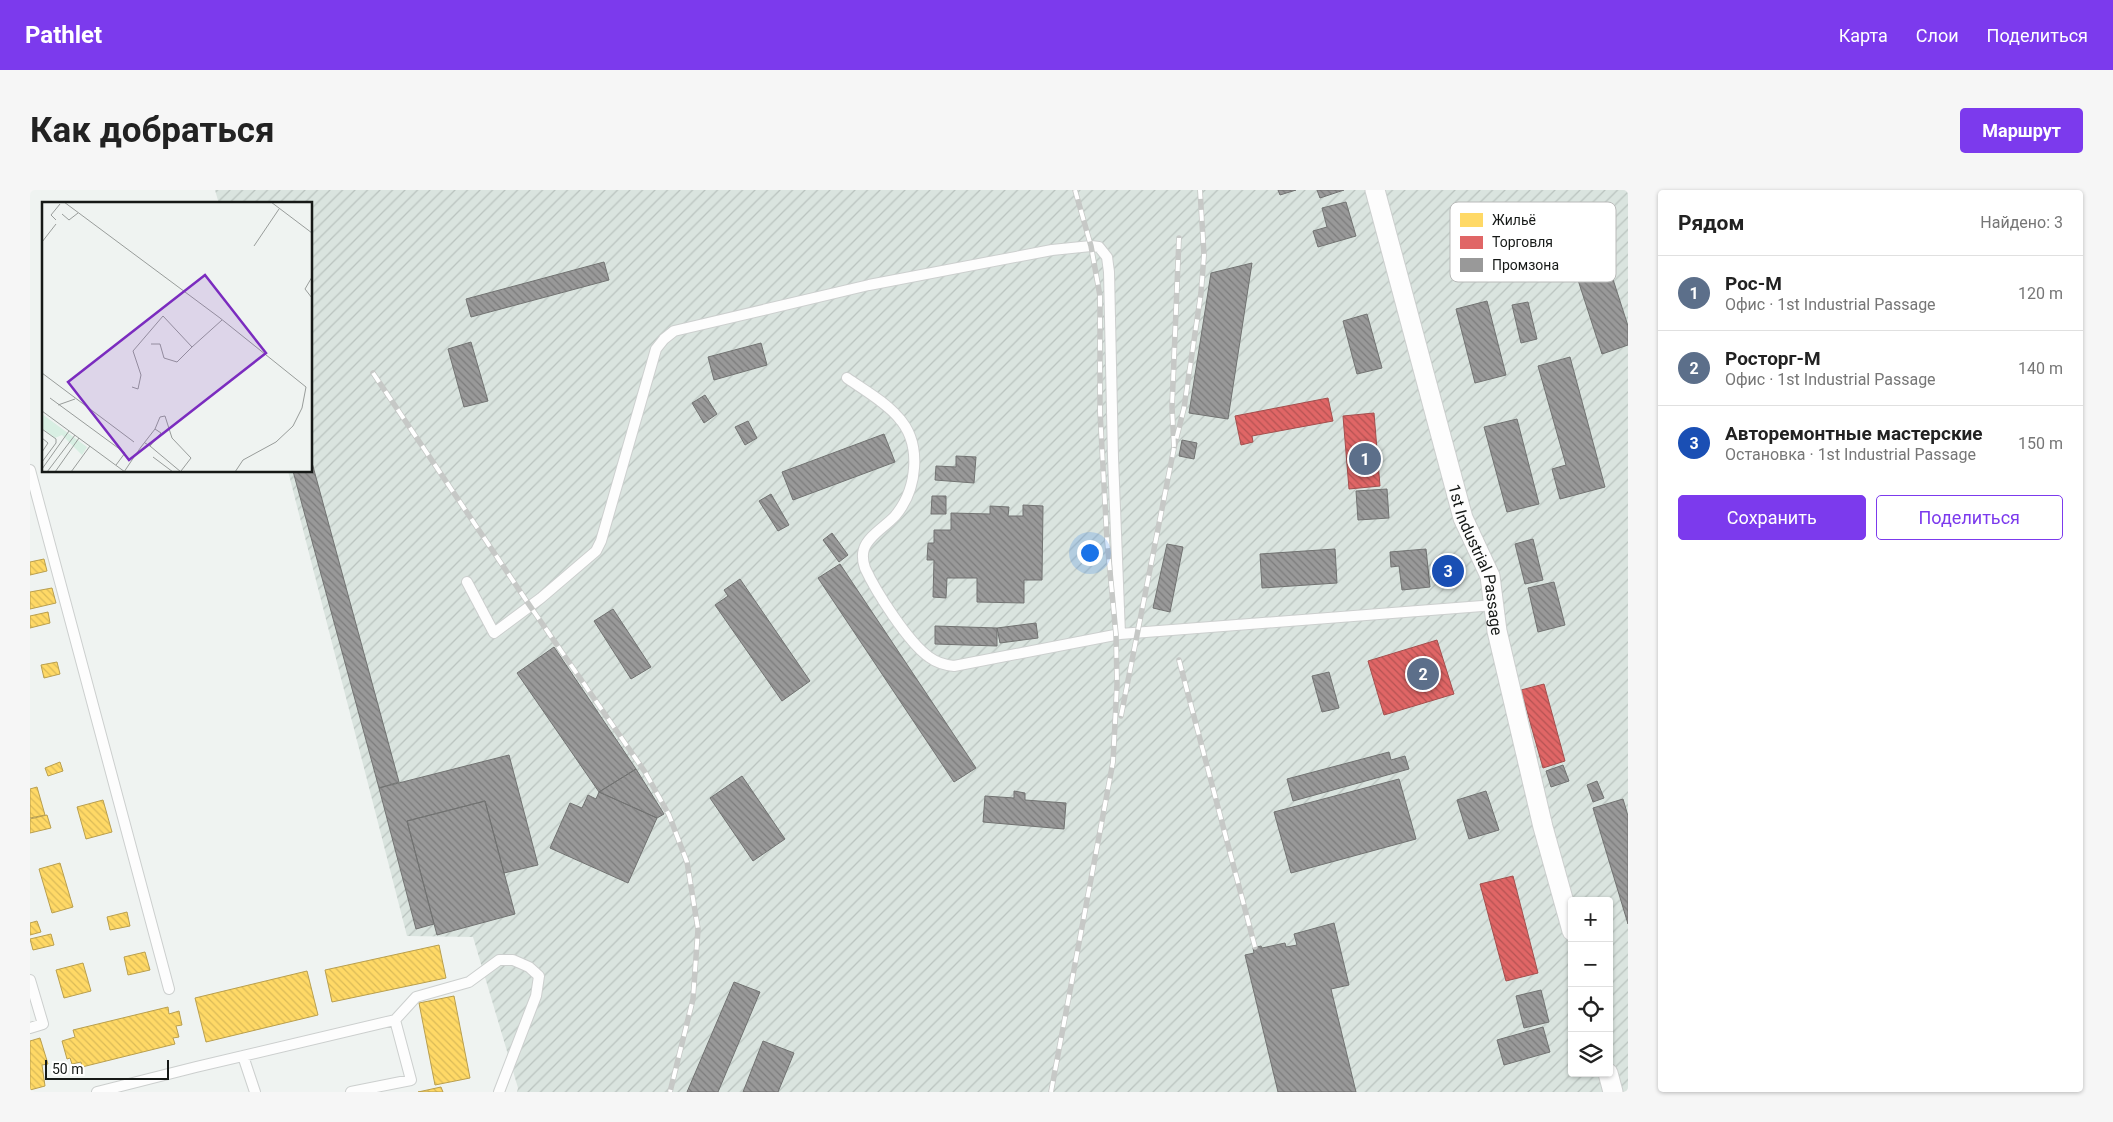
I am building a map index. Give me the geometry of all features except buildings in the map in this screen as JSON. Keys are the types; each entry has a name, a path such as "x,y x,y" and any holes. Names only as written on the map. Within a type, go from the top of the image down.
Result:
{"street":[{"name":"1st Industrial Passage","path":"1375,190 1463,518 1490,576 1499,641 1543,827 1568,917"},
{"path":"1609,1077 1613,1092"}],"lane":[{"path":"467,582 494,633 541,598 596,550 601,541 656,349 674,331 869,285 1052,250 1091,246 1099,247 1104,252 1110,272 1113,458 1120,634"},
{"path":"847,378 900,418 910,436 914,455 914,468 906,498 895,515 866,543 863,558 864,566 888,607 927,656 940,664 954,666 1120,634 1495,605"},
{"path":"30,470 169,989"},
{"path":"97,1092 395,1020 416,997 469,982 499,960 513,960 529,967 539,976 536,996 500,1092"},
{"path":"30,980 43,1024 30,1028"},
{"path":"351,1092 411,1080 395,1020"},
{"path":"243,1056 255,1092"}],"shaded area":[{"path":"215,190 1628,190 1628,1092 517,1092 518,1088 473,937 407,936 288,472 312,472 312,202 218,202"}],"railway":[{"path":"1051,1092 1113,762 1117,684 1116,635 1107,540 1100,412 1100,296 1091,246 1075,190"},
{"path":"1179,238 1172,407 1174,448 1184,408 1201,293 1204,255 1200,190"},
{"path":"373,373 530,606 645,772 669,815 687,862 698,929 693,999 670,1092"},
{"path":"1121,716 1174,448"},
{"path":"1179,660 1255,947"}],"place":[{"name":"Рос-М","path":"1365,459"},
{"name":"Авторемонтные мастерские","path":"1448,571"},
{"name":"Росторг-М","path":"1423,674"}]}
